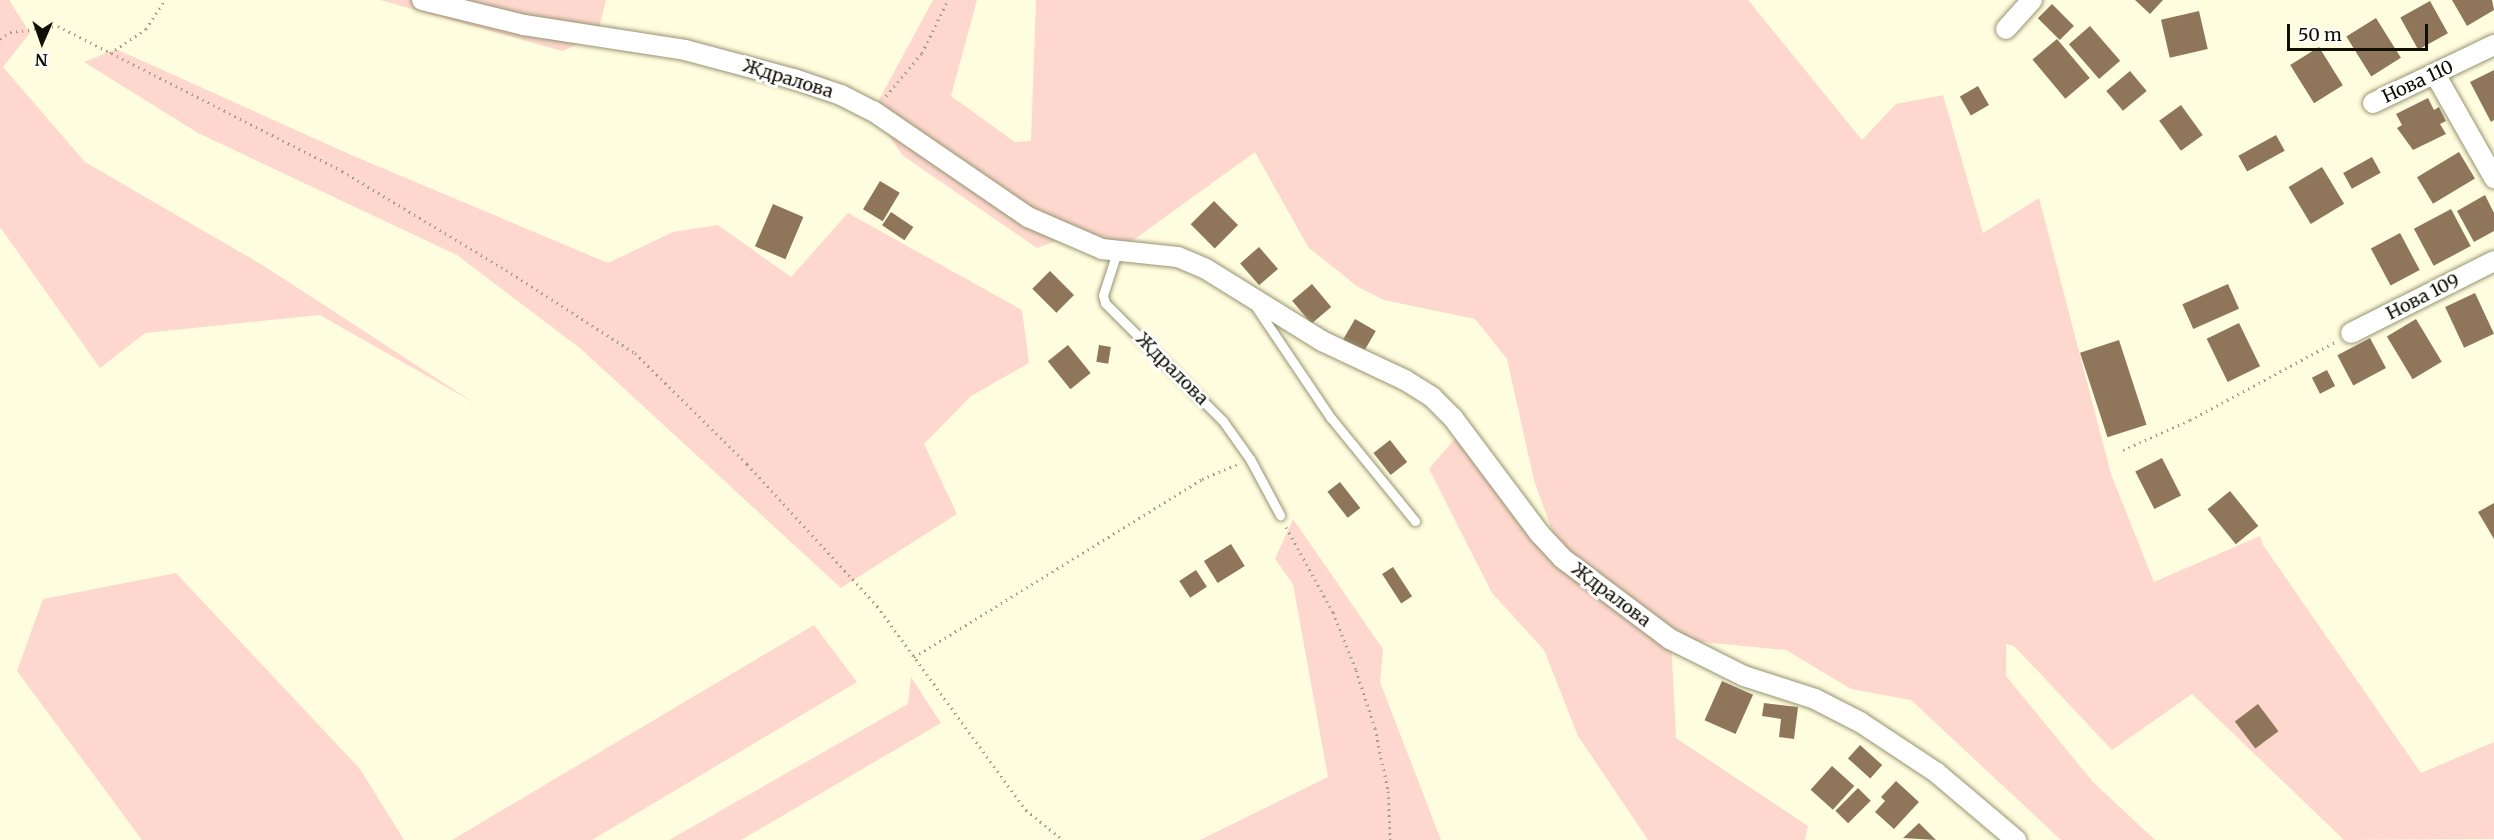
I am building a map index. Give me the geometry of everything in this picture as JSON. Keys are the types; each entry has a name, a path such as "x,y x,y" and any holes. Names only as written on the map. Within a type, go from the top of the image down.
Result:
{"street":[{"name":"Ждралова","path":"422,0 524,25 631,40 695,53 794,79 841,95 873,111 1028,217 1070,236 1117,252 1151,252 1178,258 1206,269 1322,341 1405,380 1432,397 1453,418 1539,533 1562,558 1670,639 1744,676 1815,699 1860,722 1937,773 2016,840"},
{"path":"2006,29 2032,0"},
{"name":"Нова 110","path":"2373,103 2494,45"},
{"path":"2435,74 2494,178"},
{"name":"Нова 109","path":"2351,333 2494,261"}],"lane":[{"name":"Ждралова","path":"1117,252 1103,295 1105,303 1223,421 1250,459 1280,515"},
{"name":"Ждралова","path":"1249,296 1331,418 1415,521"}],"path":[{"path":"110,53 146,29 165,0"},
{"path":"873,111 922,53 948,0"},
{"path":"0,39 10,32 58,26 342,171 506,270 635,352 747,464 877,606 1026,810 1063,840"},
{"path":"2123,450 2199,416 2351,333"},
{"path":"914,657 1202,478 1250,459"},
{"path":"1280,515 1333,612 1356,670 1375,728 1386,780 1390,840"}],"shaded area":[{"path":"0,0 9,0 30,33 3,67 85,162 264,266 476,404 320,315 145,333 100,368 0,227"},
{"path":"380,0 606,0 597,36 562,51"},
{"path":"933,0 977,0 951,96 1015,142 1031,141 1036,0 1748,0 1862,140 1896,104 1943,95 1983,233 2039,198 2111,474 2154,582 2260,536 2263,545 2421,773 2494,742 2494,839 2344,840 2192,694 2112,750 2014,646 2006,644 2006,676 2093,782 2155,840 2061,840 1911,700 1851,689 1786,650 1671,639 1676,738 1808,826 1805,840 1648,840 1578,736 1544,650 1492,593 1429,469 1462,430 1561,556 1534,480 1507,359 1475,319 1384,300 1358,287 1308,247 1255,152 1117,252 1070,236 1037,248 902,155 873,111"},
{"path":"116,49 349,154 608,263 673,232 718,225 791,277 848,213 1022,310 1029,363 971,396 924,444 957,514 841,588 581,349 457,255 198,133 84,62"},
{"path":"1293,519 1383,649 1380,682 1441,840 1200,840 1328,777 1293,584 1275,559"},
{"path":"176,573 360,769 404,840 142,840 17,671 43,599"},
{"path":"814,625 857,682 592,840 452,840"},
{"path":"911,677 941,723 741,840 669,840 908,704"}],"building":[{"path":"2135,0 2163,0 2150,14"},
{"path":"2452,0 2492,0 2494,10 2467,26"},
{"path":"2430,1 2448,33 2418,50 2400,17"},
{"path":"2052,4 2074,26 2060,40 2038,18"},
{"path":"2199,11 2208,49 2170,58 2161,20"},
{"path":"2376,18 2401,58 2371,76 2346,37"},
{"path":"2090,26 2120,61 2099,79 2069,44"},
{"path":"2057,39 2090,78 2065,99 2032,60"},
{"path":"2319,47 2343,85 2314,103 2290,65"},
{"path":"2494,70 2494,120 2491,122 2470,82"},
{"path":"2130,71 2147,91 2123,111 2106,91"},
{"path":"1978,86 1989,105 1971,116 1960,96"},
{"path":"2428,98 2434,110 2439,107 2446,121 2440,124 2446,134 2413,150 2397,128 2402,125 2396,114"},
{"path":"2181,105 2203,135 2181,151 2159,121"},
{"path":"2276,135 2285,151 2247,172 2238,156"},
{"path":"2459,152 2475,179 2433,204 2417,177"},
{"path":"2372,157 2381,173 2352,189 2343,173"},
{"path":"2322,167 2344,204 2311,224 2289,187"},
{"path":"880,181 900,193 883,221 863,209"},
{"path":"2485,195 2494,213 2494,231 2474,242 2457,211"},
{"path":"1214,201 1238,225 1215,248 1191,224"},
{"path":"773,204 803,217 785,259 755,246"},
{"path":"2451,209 2471,246 2434,266 2414,229"},
{"path":"891,212 913,227 904,240 882,225"},
{"path":"2400,233 2420,270 2391,286 2371,248"},
{"path":"1259,247 1278,269 1259,285 1240,263"},
{"path":"1050,271 1074,295 1056,313 1032,289"},
{"path":"1312,284 1331,307 1311,324 1292,301"},
{"path":"2228,284 2239,309 2193,329 2182,304"},
{"path":"2475,293 2494,334 2464,348 2445,307"},
{"path":"1355,319 1376,331 1364,352 1343,340"},
{"path":"2416,319 2442,362 2413,379 2387,337"},
{"path":"2239,323 2260,366 2228,382 2207,339"},
{"path":"2370,338 2386,368 2353,385 2337,355"},
{"path":"2119,340 2147,425 2108,437 2080,353"},
{"path":"1068,345 1091,373 1070,389 1048,361"},
{"path":"1099,345 1111,347 1108,364 1096,362"},
{"path":"2327,370 2335,386 2320,394 2312,378"},
{"path":"1390,440 1407,462 1391,475 1373,453"},
{"path":"2162,458 2181,495 2154,509 2135,472"},
{"path":"1340,482 1360,508 1348,518 1327,492"},
{"path":"2230,491 2258,526 2236,544 2207,509"},
{"path":"2494,503 2494,539 2478,512"},
{"path":"1231,544 1245,566 1218,583 1204,561"},
{"path":"1393,567 1412,596 1401,603 1382,574"},
{"path":"1196,570 1207,587 1190,598 1179,581"},
{"path":"1722,681 1753,695 1736,734 1705,720"},
{"path":"1764,703 1798,707 1794,739 1779,737 1781,719 1762,716"},
{"path":"2258,704 2278,731 2255,749 2235,721"},
{"path":"1860,745 1882,765 1870,778 1848,758"},
{"path":"1832,766 1854,786 1833,810 1811,790"},
{"path":"1896,781 1919,802 1894,829 1875,812 1885,801 1881,797"},
{"path":"1858,788 1871,801 1848,823 1835,811"},
{"path":"1919,823 1936,840 1903,838"}]}
